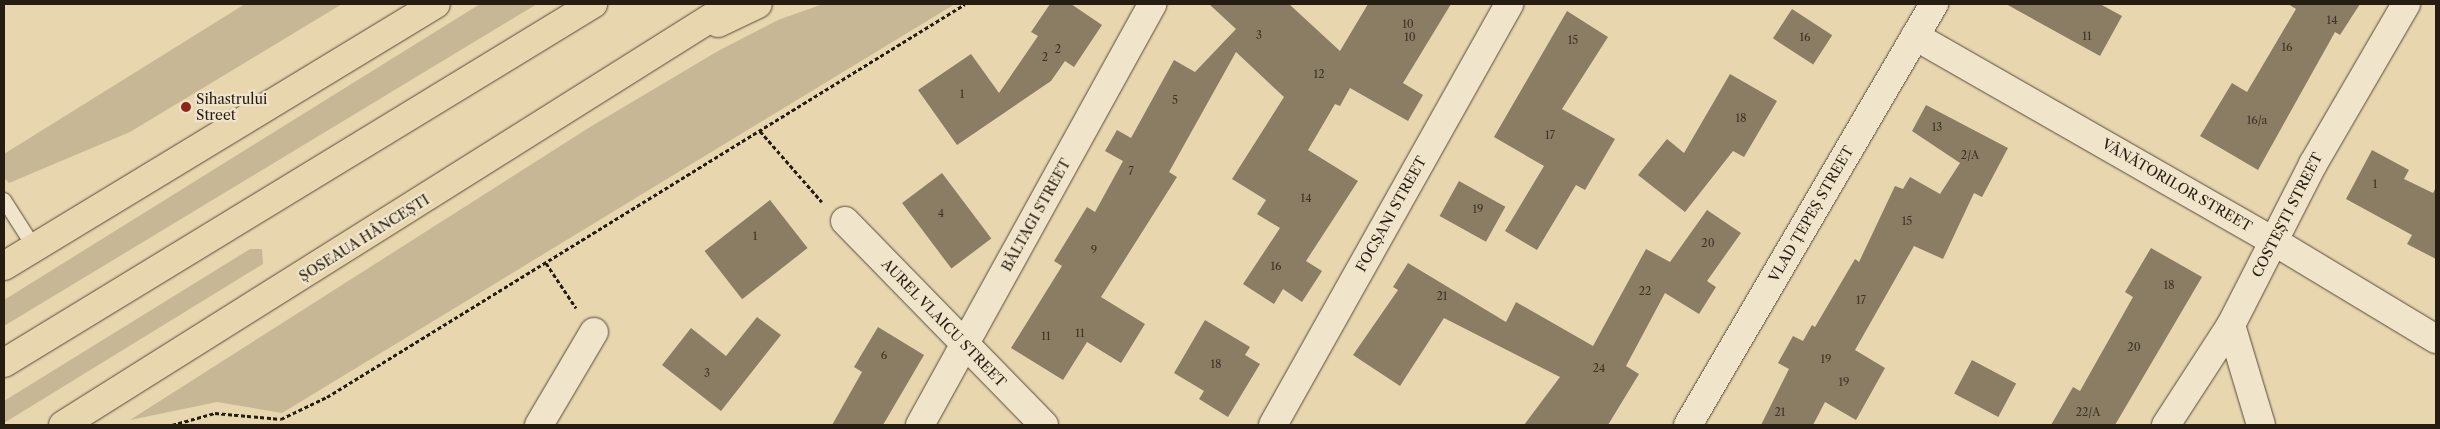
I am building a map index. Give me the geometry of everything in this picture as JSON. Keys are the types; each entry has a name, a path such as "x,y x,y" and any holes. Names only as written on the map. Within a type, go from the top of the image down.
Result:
{"main road":[{"path":"4,266 436,4"},
{"path":"4,363 593,4"},
{"name":"ȘOSEAUA HÂNCEȘTI","path":"63,425 733,4"},
{"name":"ȘOSEAUA HÂNCEȘTI","path":"664,48 758,4"}],"street":[{"name":"BĂLTAGI STREET","path":"920,425 1152,4"},
{"name":"FOCȘANI STREET","path":"1273,425 1508,4"},
{"name":"VLAD ȚEPEȘ STREET","path":"1688,425 1934,4"},
{"name":"COSTEȘTI STREET","path":"2166,425 2231,325 2275,242 2313,164 2406,4"},
{"name":"VÂNĂTORILOR STREET","path":"1915,36 2275,242 2436,339"},
{"name":"AUREL VLAICU STREET","path":"846,221 1044,425"},
{"path":"2231,325 2261,425"},
{"path":"539,425 594,332"}],"lane":[{"path":"4,200 34,247"}],"path":[{"path":"172,425 215,413 281,419 327,398 965,4"},
{"path":"760,131 808,189 846,221"},
{"path":"546,262 594,332"}],"shaded area":[{"path":"245,4 342,4 130,132 9,183 4,178 4,154"},
{"path":"480,4 537,4 4,326 4,300"},
{"path":"823,4 955,4 282,413 217,402 130,420 590,127 718,51 778,20"},
{"path":"250,249 262,249 263,264 4,423 4,401"}],"building":[{"path":"1050,4 1071,4 1102,25 1074,67 1065,61 1051,81 957,145 918,90 971,54 999,93 1038,36 1031,32"},
{"path":"1209,4 1289,4 1340,51 1368,4 1451,4 1403,83 1423,95 1408,121 1350,88 1340,106 1335,104 1308,150 1358,181 1306,261 1322,271 1302,302 1283,289 1274,304 1243,284 1280,228 1257,214 1266,200 1232,179 1284,97 1236,52 1169,172 1177,177 1101,297 1145,324 1121,363 1087,342 1063,380 1011,348 1062,266 1054,261 1087,207 1095,212 1123,161 1105,151 1117,130 1131,138 1174,60 1195,72 1236,29"},
{"path":"2006,4 2100,4 2122,16 2100,56"},
{"path":"2288,4 2360,4 2340,35 2335,32 2258,170 2200,136 2232,83 2247,92 2296,9"},
{"path":"1792,9 1832,35 1813,64 1773,38"},
{"path":"1567,11 1608,37 1562,109 1615,139 1585,190 1576,185 1537,250 1505,231 1544,166 1494,137"},
{"path":"1730,74 1777,101 1744,157 1733,151 1685,212 1638,175 1667,139 1684,153"},
{"path":"1926,105 2008,148 1982,197 1974,193 1943,259 1914,246 1855,350 1885,368 1856,420 1825,402 1813,425 1761,425 1789,369 1778,363 1793,336 1803,341 1812,325 1815,327 1855,259 1859,262 1895,186 1903,189 1910,177 1940,194 1960,163 1912,131"},
{"path":"2372,150 2409,170 2404,179 2433,193 2436,187 2436,259 2407,244 2412,235 2346,199"},
{"path":"942,173 991,238 951,269 902,203"},
{"path":"1459,181 1505,207 1486,242 1440,216"},
{"path":"770,200 808,248 742,299 705,251"},
{"path":"1707,210 1741,233 1707,281 1716,287 1699,314 1665,293 1626,366 1639,374 1608,425 1524,425 1560,377 1444,318 1400,386 1353,355 1398,290 1393,287 1408,263 1506,322 1516,302 1593,346 1646,249 1670,262"},
{"path":"2151,248 2202,277 2115,425 2051,425 2073,387 2080,391 2133,297 2125,292"},
{"path":"757,317 781,335 721,411 662,365 691,328 726,356"},
{"path":"1205,320 1250,347 1245,355 1260,364 1228,417 1199,399 1204,391 1174,373"},
{"path":"878,327 924,355 883,425 832,425 862,372 854,367"},
{"path":"1972,360 2016,383 1998,417 1954,394"}],"place":[{"name":"Sihastrului Street","path":"186,107"}]}
